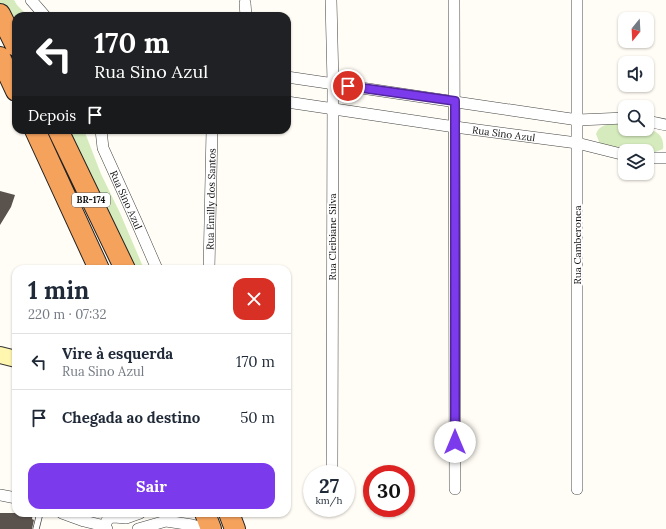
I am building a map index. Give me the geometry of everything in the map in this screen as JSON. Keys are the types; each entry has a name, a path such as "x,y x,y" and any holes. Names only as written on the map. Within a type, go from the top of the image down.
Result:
{"highway":[{"path":"0,14 12,38"},
{"path":"0,57 12,82"},
{"name":"BR-174","path":"37,134 97,265"},
{"name":"BR-174","path":"60,134 123,265"},
{"path":"207,517 212,529"},
{"path":"230,517 235,529"}],"street":[{"path":"31,0 42,12"},
{"name":"Rua Cleibiane Silva","path":"331,0 333,83 332,465"},
{"path":"454,0 455,489"},
{"name":"Rua Camberonea","path":"577,0 577,489"},
{"path":"246,3 246,12"},
{"path":"291,78 578,120 618,118"},
{"name":"Rua Sino Azul","path":"291,103 455,127 577,143 618,153"},
{"path":"654,122 666,125"},
{"name":"Rua Sino Azul","path":"101,134 103,148 155,265"},
{"name":"Rua Emilly dos Santos","path":"209,265 212,134"},
{"path":"654,158 666,158"},
{"path":"0,355 12,358"},
{"path":"0,495 12,497"},
{"path":"73,517 106,527 108,518 129,517"},
{"path":"138,529 166,521 192,524 207,529"}],"lane":[{"path":"36,529 39,517"}],"green space":[{"path":"0,0 14,0 24,12 12,12 12,30 0,5"},
{"path":"608,124 618,124 618,136 654,136 654,131 656,132 663,141 663,149 654,153 654,144 618,144 618,149 600,144 596,134 598,130"},
{"path":"63,134 86,134 101,174 142,265 126,265"}],"building":[{"path":"0,191 15,195 11,207 0,225"},
{"path":"0,513 12,513 12,517 32,517 32,519 34,520 32,529 0,529"}],"route":[{"path":"348,86 455,101 455,442"}]}
